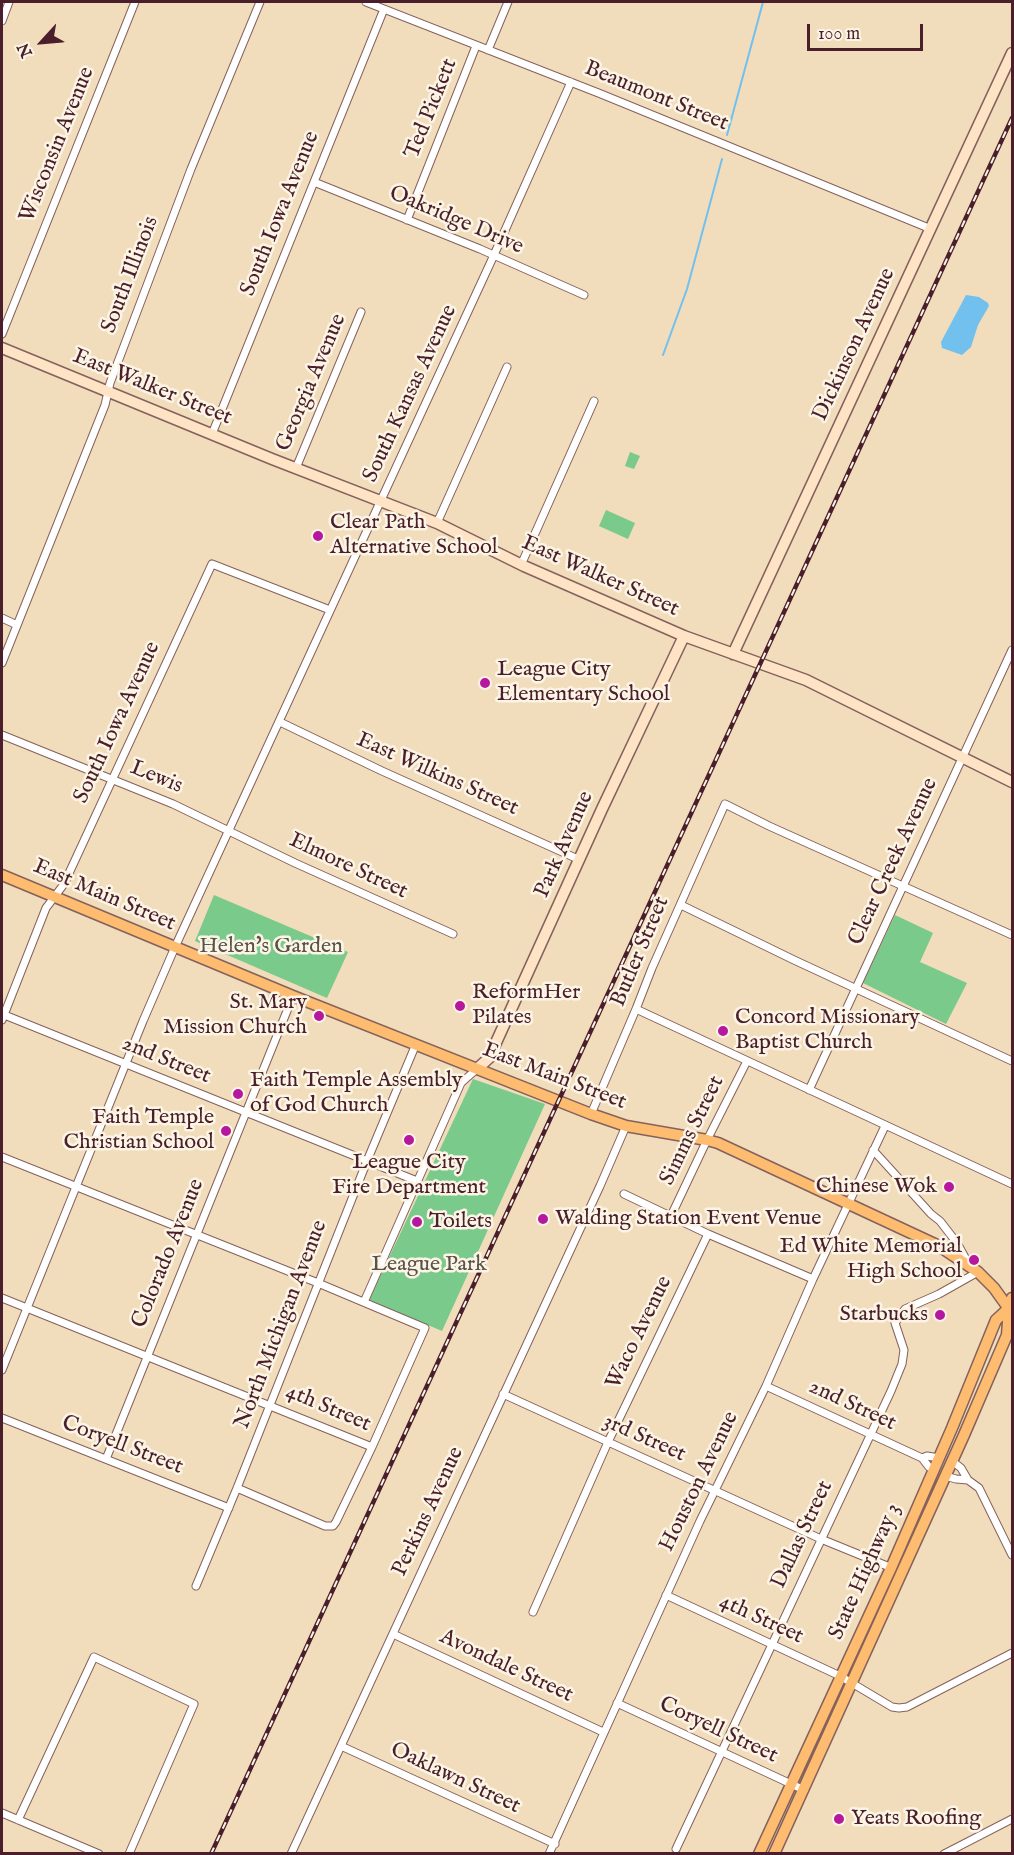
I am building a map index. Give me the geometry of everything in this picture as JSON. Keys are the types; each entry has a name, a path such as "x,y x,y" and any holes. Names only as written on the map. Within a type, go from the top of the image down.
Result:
{"main road":[{"name":"East Main Street","path":"2,875 293,996 591,1114 626,1126 707,1140 939,1246 978,1272 1011,1306"},
{"name":"State Highway 3","path":"759,1854 891,1568 996,1320 1011,1306"},
{"name":"State Highway 3","path":"774,1854 903,1573 1007,1335 1011,1306"}],"street":[{"path":"2,21 9,2"},
{"name":"Wisconsin Avenue","path":"2,334 135,2"},
{"name":"South Illinois","path":"2,663 109,392 110,383 187,180 260,2"},
{"name":"Beaumont Street","path":"366,2 380,5 476,46 571,82 931,229"},
{"path":"488,50 508,2"},
{"name":"South Iowa Avenue","path":"212,434 314,182 380,5"},
{"name":"Ted Pickett","path":"407,220 476,46"},
{"name":"Dickinson Avenue","path":"733,654 1012,53"},
{"name":"South Kansas Avenue","path":"2,1370 75,1187 176,947 494,255 571,82"},
{"name":"Oakridge Drive","path":"314,182 494,255 584,295"},
{"name":"Georgia Avenue","path":"296,468 362,312"},
{"name":"East Walker Street","path":"2,348 437,523 521,565 684,636 806,680 1012,782"},
{"path":"437,523 507,367"},
{"path":"521,565 594,401"},
{"name":"South Iowa Avenue","path":"2,1016 46,908 64,884 212,564 330,610"},
{"path":"2,618 17,625"},
{"name":"Park Avenue","path":"478,1068 489,1058 602,809 684,636"},
{"name":"Clear Creek Avenue","path":"809,1090 1012,650"},
{"name":"East Wilkins Street","path":"280,722 382,771 580,860"},
{"name":"Lewis","path":"2,735 173,804 229,832"},
{"name":"Butler Street","path":"591,1114 652,968 725,804 903,886"},
{"name":"Elmore Street","path":"229,832 453,934"},
{"path":"903,886 1012,935"},
{"path":"681,905 855,989 1012,1061"},
{"name":"Colorado Avenue","path":"106,1459 293,996"},
{"path":"636,1009 1012,1184"},
{"name":"2nd Street","path":"2,1016 417,1181"},
{"name":"North Michigan Avenue","path":"196,1586 416,1044"},
{"name":"Simms Street","path":"671,1216 747,1061"},
{"path":"364,1302 460,1083 478,1068"},
{"name":"Perkins Avenue","path":"291,1854 626,1126"},
{"name":"Houston Avenue","path":"550,1853 666,1595 766,1386 813,1278 885,1126"},
{"path":"873,1150 940,1221 957,1243 969,1265"},
{"path":"2,1157 425,1328 372,1447 333,1526 325,1526 237,1488"},
{"path":"624,1194 708,1234 813,1278"},
{"name":"Waco Avenue","path":"533,1612 608,1442 708,1234"},
{"name":"Dallas Street","path":"676,1850 902,1364 904,1350 896,1323 904,1309 939,1294 978,1272"},
{"name":"4th Street","path":"2,1298 372,1447"},
{"name":"2nd Street","path":"766,1386 922,1458 934,1470"},
{"name":"3rd Street","path":"503,1394 821,1539 903,1573"},
{"name":"Coryell Street","path":"2,1418 229,1508"},
{"name":"2nd Street","path":"922,1458 927,1456 939,1458"},
{"path":"952,1461 979,1488 1012,1555"},
{"path":"945,1476 968,1479"},
{"name":"4th Street","path":"666,1595 840,1676 892,1707 906,1707 1012,1653"},
{"name":"Avondale Street","path":"393,1634 603,1732"},
{"path":"18,1820 94,1657 194,1704 129,1854"},
{"name":"Coryell Street","path":"617,1703 791,1786 804,1790"},
{"name":"Oaklawn Street","path":"341,1746 555,1844"},
{"path":"2,1813 99,1854"},
{"path":"944,1854 1012,1818"}],"green space":[{"path":"630,452 640,456 634,469 625,466"},
{"path":"606,510 635,523 628,539 599,526"},
{"name":"Helen's Garden","path":"214,895 348,952 327,998 195,941"},
{"path":"895,915 933,933 920,962 967,983 946,1024 863,983"},
{"name":"League Park","path":"473,1079 545,1104 442,1331 369,1300"}],"water":[{"path":"966,295 979,297 989,306 978,325 971,347 962,355 942,348 941,342"}],"waterway":[{"path":"727,135 763,2"},
{"path":"663,355 687,289 722,159"}],"railway":[{"path":"211,1854 1012,118"}],"place":[{"name":"Clear Path Alternative School","path":"318,536"},
{"name":"League City Elementary School","path":"485,683"},
{"name":"ReformHer Pilates","path":"460,1006"},
{"name":"St. Mary Mission Church","path":"319,1016"},
{"name":"Concord Missionary Baptist Church","path":"723,1031"},
{"name":"Faith Temple Assembly of God Church","path":"238,1094"},
{"name":"Faith Temple Christian School","path":"226,1131"},
{"name":"League City Fire Department","path":"409,1140"},
{"name":"Chinese Wok","path":"949,1187"},
{"name":"Walding Station Event Venue","path":"543,1219"},
{"name":"Toilets","path":"417,1222"},
{"name":"Ed White Memorial High School","path":"974,1260"},
{"name":"Starbucks","path":"940,1315"},
{"name":"Yeats Roofing","path":"839,1819"}]}
